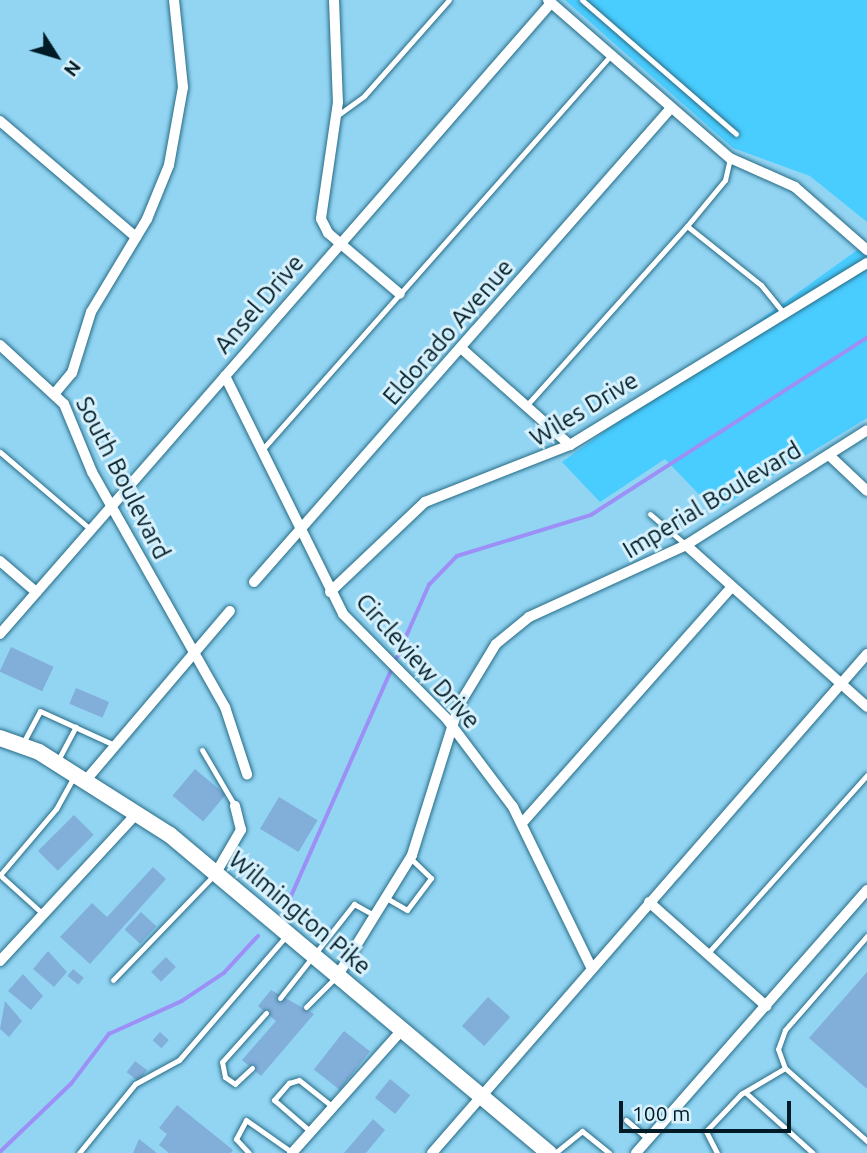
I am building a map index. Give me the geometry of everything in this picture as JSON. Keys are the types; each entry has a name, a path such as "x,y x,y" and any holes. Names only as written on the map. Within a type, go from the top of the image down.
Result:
{"main road":[{"name":"Wilmington Pike","path":"0,738 57,763 81,777 138,812 217,871 479,1098 549,1153"}],"street":[{"name":"South Boulevard","path":"174,0 184,55 179,121 160,191 91,312 72,373 55,393 111,506 225,707 247,774"},
{"path":"334,0 336,116 321,219 340,243 400,295"},
{"path":"551,1 730,158 795,187 867,250"},
{"name":"Ansel Drive","path":"0,634 551,1"},
{"name":"Eldorado Avenue","path":"254,582 671,108"},
{"path":"0,121 136,237"},
{"name":"Wiles Drive","path":"330,592 425,502 570,445 782,311 867,263"},
{"path":"0,345 55,393"},
{"path":"461,348 570,445"},
{"name":"Circleview Drive","path":"225,376 330,592 380,656 452,727 523,822 591,967"},
{"name":"Imperial Boulevard","path":"338,975 377,917 410,858 452,727 483,660 512,629 686,545 867,430"},
{"path":"830,455 867,491"},
{"path":"686,545 867,707"},
{"path":"0,561 36,592"},
{"path":"523,822 731,588"},
{"path":"81,777 230,611"},
{"path":"432,1153 591,967 867,654"},
{"path":"217,871 241,830 235,806"},
{"path":"0,961 138,812"},
{"path":"636,1153 867,890"},
{"path":"649,902 766,1006"},
{"path":"293,1153 402,1030"}],"lane":[{"path":"336,116 364,96 449,0"},
{"path":"582,0 736,134"},
{"path":"261,451 611,55"},
{"path":"526,406 725,180 730,158"},
{"path":"687,226 761,285 782,311"},
{"path":"0,453 90,529"},
{"path":"650,514 686,545"},
{"path":"21,746 40,711 113,744"},
{"path":"57,763 76,727"},
{"path":"202,750 235,806"},
{"path":"707,954 867,775"},
{"path":"43,914 0,875 81,777"},
{"path":"388,899 407,910 431,878 410,858"},
{"path":"113,980 217,871"},
{"path":"280,998 354,904 377,917"},
{"path":"79,1153 135,1084 179,1060 289,933"},
{"path":"867,936 785,1030 778,1049 785,1069 867,1141"},
{"path":"306,1007 338,975"},
{"path":"252,1068 235,1084 225,1077 222,1062 265,1013"},
{"path":"717,1153 706,1131 745,1092 785,1069"},
{"path":"311,1132 274,1100 289,1083 299,1080 333,1107"},
{"path":"745,1092 813,1153"},
{"path":"249,1153 236,1139 246,1120 293,1153"},
{"path":"626,1121 649,1140"},
{"path":"555,1153 582,1131 609,1153"}],"shaded area":[{"path":"565,0 867,0 867,222 810,176 733,148"},
{"path":"867,243 867,418 715,511 665,459 600,502 562,462"}],"building":[{"path":"11,647 54,667 42,691 0,672"},
{"path":"76,688 109,702 102,718 69,704"},
{"path":"195,769 226,795 203,822 173,796"},
{"path":"279,797 318,820 299,852 260,829"},
{"path":"74,815 94,835 58,871 38,851"},
{"path":"153,867 166,879 90,964 60,937 92,903 107,917"},
{"path":"141,912 156,926 140,944 125,930"},
{"path":"48,951 67,972 54,987 33,969"},
{"path":"166,957 176,967 161,982 151,972"},
{"path":"73,969 84,978 78,985 67,976"},
{"path":"867,972 867,1089 809,1038"},
{"path":"23,974 43,996 31,1010 8,991"},
{"path":"271,990 314,1014 261,1076 242,1060 276,1021 258,1006"},
{"path":"488,997 510,1017 484,1046 462,1026"},
{"path":"5,1001 22,1021 9,1037 0,1029"},
{"path":"344,1031 370,1051 340,1090 314,1070"},
{"path":"160,1032 169,1040 162,1048 153,1040"},
{"path":"135,1061 147,1070 139,1081 127,1072"},
{"path":"390,1079 410,1095 395,1114 375,1098"},
{"path":"177,1105 233,1150 231,1153 169,1153 159,1145 167,1134 159,1128"},
{"path":"373,1119 385,1130 366,1153 344,1153"},
{"path":"139,1139 157,1153 133,1153"}],"waterway":[{"path":"288,903 429,585 457,556 591,515 867,338"},
{"path":"0,1152 71,1084 109,1034 182,1001 224,973 258,936"}]}
